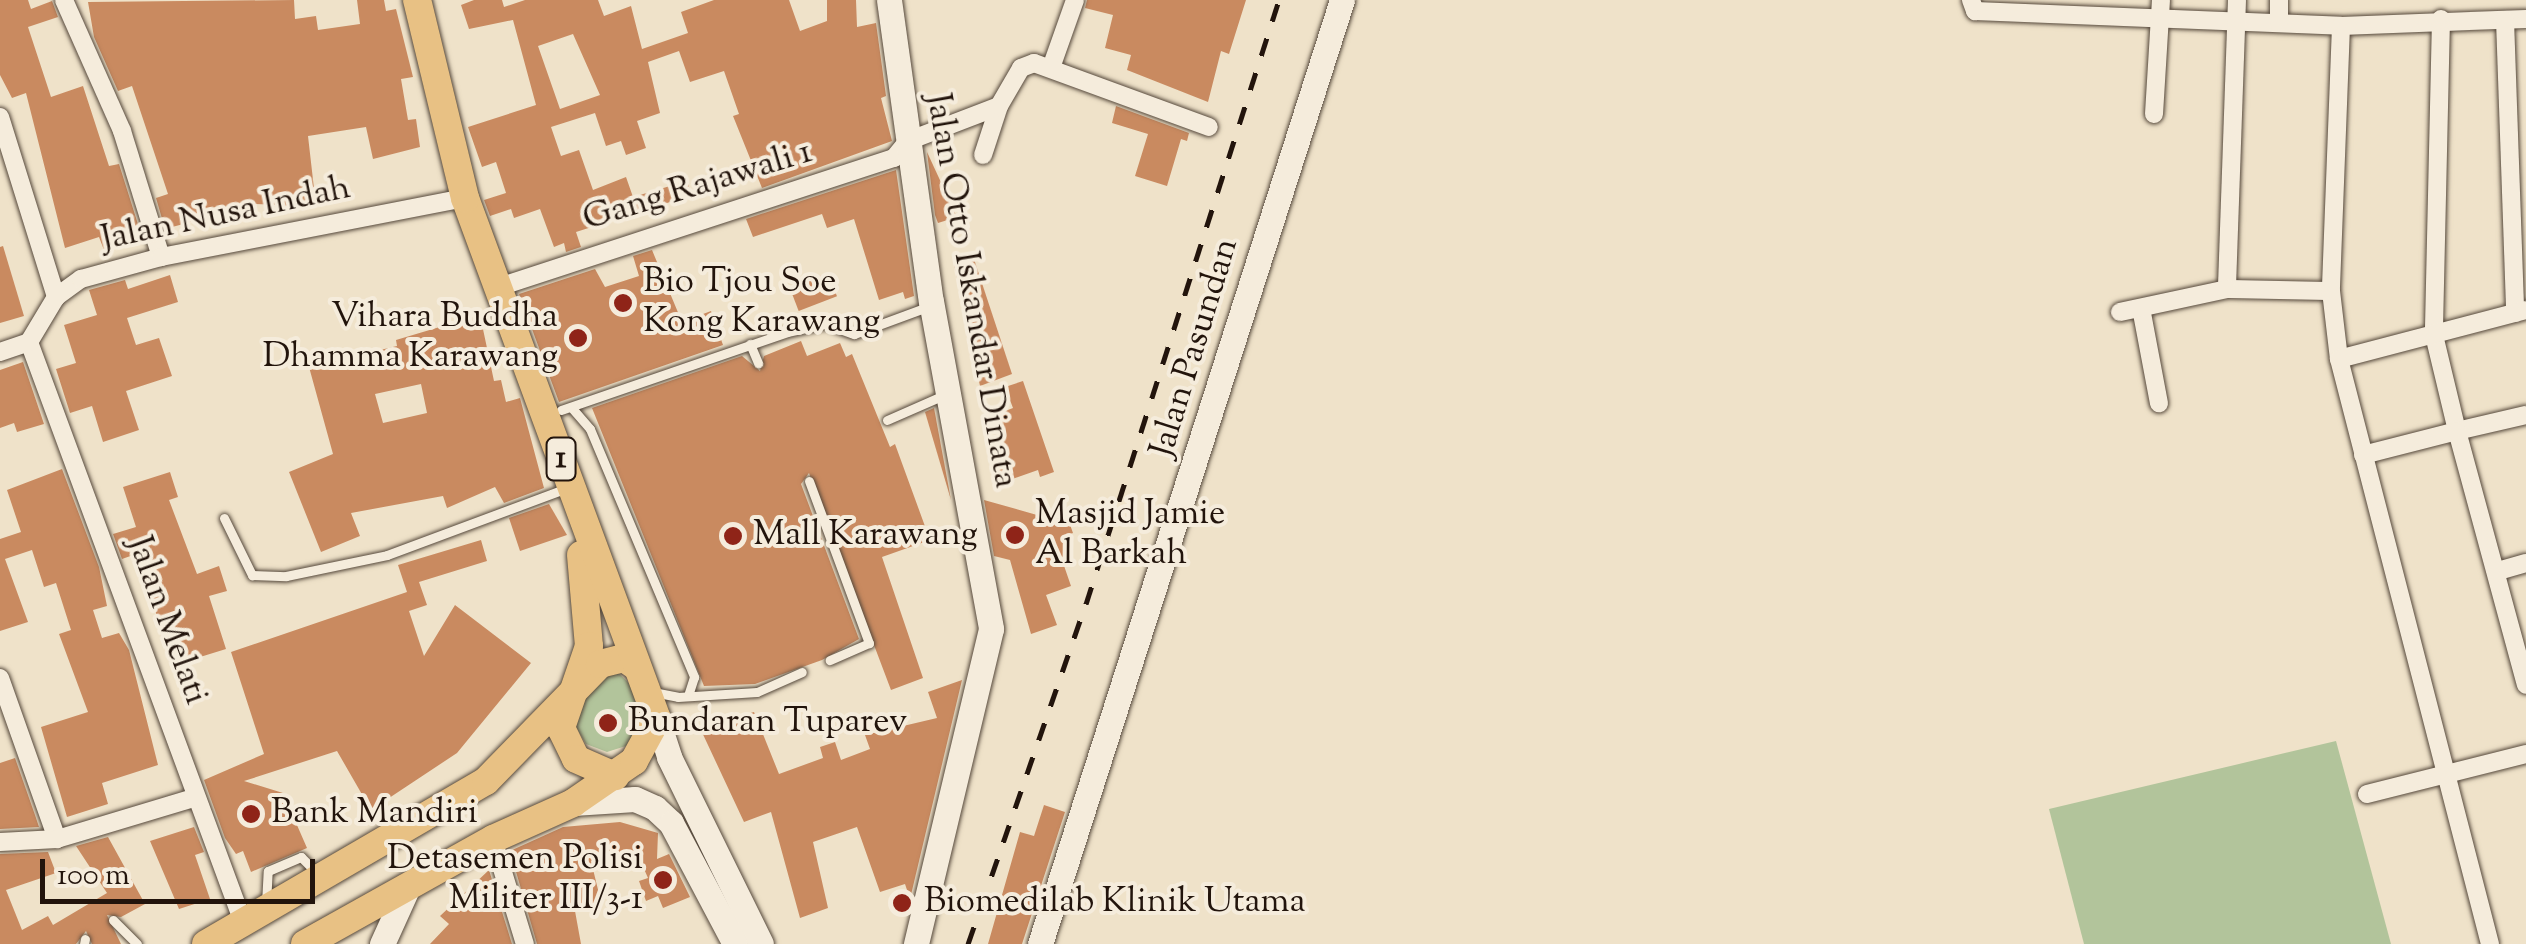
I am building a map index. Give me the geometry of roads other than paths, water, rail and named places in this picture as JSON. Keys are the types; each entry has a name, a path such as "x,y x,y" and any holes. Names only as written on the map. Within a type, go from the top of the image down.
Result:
{"main road":[{"name":"1","path":"417,0 465,198 559,411 636,666 654,705"},
{"name":"1","path":"465,198 464,220 562,490 586,584 588,646 579,686"},
{"path":"206,944 486,781 610,658 636,666"},
{"path":"579,686 561,716 568,748 597,773 615,776"},
{"path":"305,944 494,839 574,804 615,776 644,749 654,705"}],"street":[{"path":"64,0 122,131 161,257"},
{"name":"Jalan Otto Iskandar Dinata","path":"888,0 932,305 991,628 916,944"},
{"path":"1052,65 1075,0"},
{"name":"Jalan Pasundan","path":"1040,944 1342,0"},
{"path":"1972,0 1974,10 2160,9 2236,20 2342,26 2441,19 2526,19"},
{"path":"2227,289 2237,0"},
{"path":"2279,23 2280,0"},
{"path":"2154,114 2160,9"},
{"path":"2441,19 2434,335 2526,686"},
{"path":"2339,360 2520,312 2504,20"},
{"path":"2342,26 2331,291 2339,360 2490,944"},
{"path":"983,154 999,106 1021,68 1052,65 1209,127"},
{"name":"Gang Rajawali 1","path":"502,286 894,158 908,141 999,106"},
{"path":"0,118 56,297 29,342 0,352"},
{"name":"Jalan Nusa Indah","path":"56,297 81,280 161,257 465,198"},
{"path":"2120,312 2227,289 2331,291"},
{"path":"2141,308 2160,403"},
{"name":"Jalan Melati","path":"29,342 194,798 255,915"},
{"path":"2363,456 2526,415"},
{"path":"2498,571 2526,563"},
{"path":"0,678 56,839"},
{"path":"654,705 669,757 761,944"},
{"path":"2366,794 2526,754"},
{"path":"615,776 635,799 671,822 735,944"},
{"path":"0,842 56,839 194,798"},
{"path":"574,804 635,799"},
{"path":"494,839 525,944"},
{"path":"386,943 407,889"}],"lane":[{"path":"559,411 750,344 826,324 854,334 932,305"},
{"path":"750,344 758,363"},
{"path":"887,420 950,393"},
{"path":"559,411 590,429 694,677 688,696"},
{"path":"809,482 869,643 830,660"},
{"path":"224,518 252,575 286,576 388,555 562,490"},
{"path":"654,705 688,696 757,692 802,672"},
{"path":"707,695 755,698"},
{"path":"113,920 137,944"}],"railway":[{"path":"968,944 1086,604 1279,0"}],"place":[{"name":"Bio Tjou Soe Kong Karawang","path":"623,303"},
{"name":"Vihara Buddha Dhamma Karawang","path":"578,338"},
{"name":"Masjid Jamie Al Barkah","path":"1015,535"},
{"name":"Mall Karawang","path":"733,536"},
{"name":"Bundaran Tuparev","path":"608,723"},
{"name":"Bank Mandiri","path":"251,814"},
{"name":"Detasemen Polisi Militer III/3-1","path":"663,880"},
{"name":"Biomedilab Klinik Utama","path":"902,903"}]}
